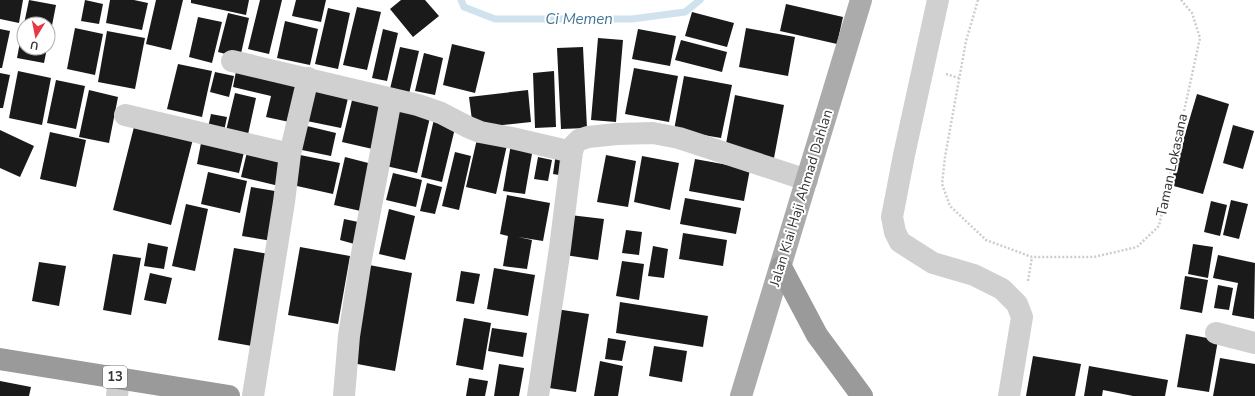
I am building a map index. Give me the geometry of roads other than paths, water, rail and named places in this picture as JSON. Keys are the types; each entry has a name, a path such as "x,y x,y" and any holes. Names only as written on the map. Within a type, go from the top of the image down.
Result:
{"highway":[{"path":"780,267 817,335 862,396"},
{"name":"13","path":"0,358 118,387 230,396"}],"main road":[{"name":"Jalan Kiai Haji Ahmad Dahlan","path":"742,396 862,0"}],"street":[{"path":"938,0 892,217 894,232 900,242 933,263 974,275 1002,289 1017,304 1022,317 1009,396"},
{"path":"232,61 391,99 418,104 441,113 480,132 572,152"},
{"path":"253,396 284,202 290,154 308,78"},
{"path":"344,396 349,336 361,259 391,99"},
{"path":"125,115 290,154"},
{"path":"538,396 560,248 572,152 574,145 579,140 588,137 617,134 653,133 679,138 807,180"},
{"path":"1216,333 1255,343"}],"waterway":[{"name":"Ci Memen","path":"461,0 464,7 495,19 632,19 685,12 700,0"}]}
